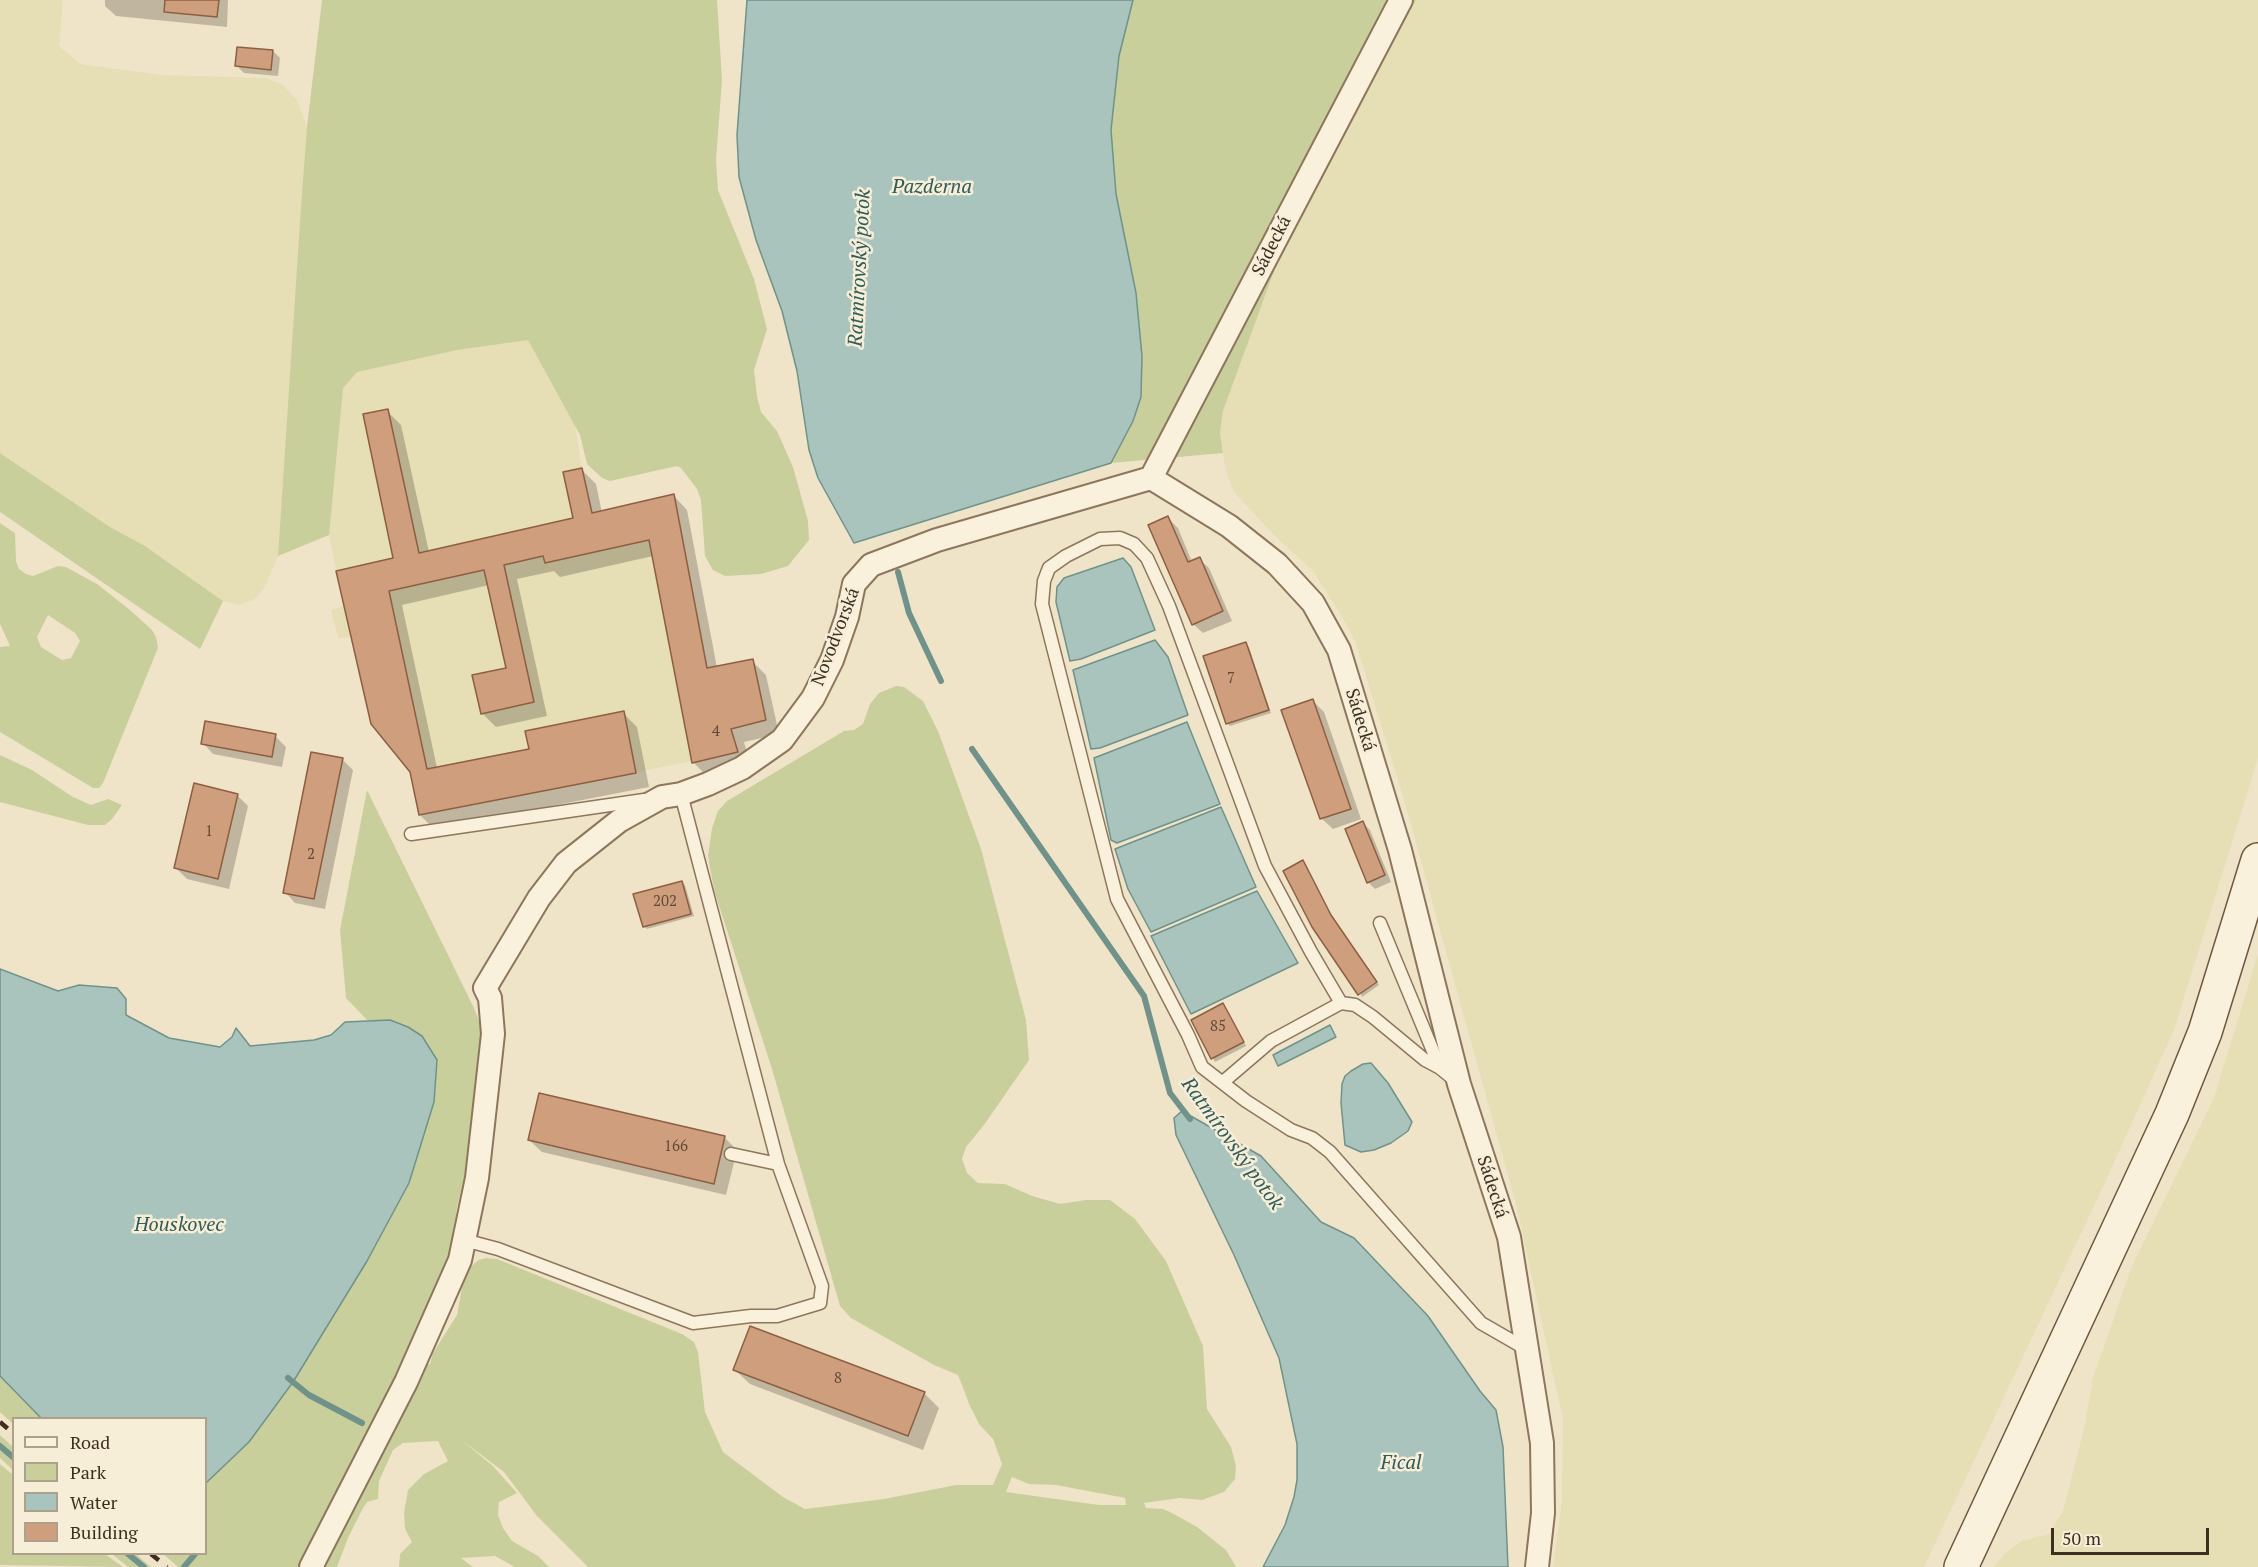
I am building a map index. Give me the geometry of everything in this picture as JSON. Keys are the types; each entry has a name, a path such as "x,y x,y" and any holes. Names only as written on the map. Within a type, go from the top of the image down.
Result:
{"main road":[{"path":"1961,1567 2172,1114 2205,1032 2258,860"}],"street":[{"name":"Sádecká","path":"1401,0 1151,478 1229,526 1277,564 1313,603 1339,650 1400,850 1459,1084 1509,1237 1542,1443 1543,1513 1537,1567"},
{"name":"Novodvorská","path":"464,1240 477,1178 493,1034 490,998 485,988 539,898 566,863 619,821 671,796 708,784 742,768 782,740 813,698 832,660 848,617 854,584 871,565 937,540 1151,478"},
{"path":"311,1567 406,1382 456,1271 464,1240"}],"lane":[{"path":"1341,1003 1296,926 1265,866 1169,606 1147,558 1134,544 1119,538 1100,539 1066,556 1049,568 1044,581 1042,604 1117,899 1188,1035 1202,1067 1246,1101 1291,1130 1312,1138 1330,1152 1481,1323 1528,1350"},
{"path":"411,834 671,796 778,1164 822,1286 820,1303 777,1316 751,1316 693,1323 498,1249 464,1240"},
{"path":"1380,923 1440,1068"},
{"path":"1223,1082 1270,1041 1341,1003 1355,1005 1364,1011 1459,1084"},
{"path":"731,1154 778,1164"}],"shaded area":[{"path":"0,0 63,0 59,46 80,64 161,75 267,78 283,85 297,100 307,127 278,556 264,588 255,599 239,605 223,601 145,546 110,527 0,453"},
{"path":"1416,0 2258,0 2258,758 2174,1030 1924,1567 1553,1567 1562,1501 1563,1420 1517,1208 1403,796 1355,641 1313,571 1274,535 1234,492 1226,472 1220,433 1223,411 1281,252"},
{"path":"558,321 582,468 592,513 674,494 714,709 729,664 753,659 766,720 731,729 738,752 419,815 410,772 371,724 351,637 338,638 331,610 344,606 326,522 334,336"},
{"path":"2258,954 2258,1567 1994,1567 2006,1552 2022,1541 2049,1534 2063,1511 2085,1425 2093,1378 2132,1266 2214,1098"}],"green space":[{"path":"322,0 717,0 722,80 716,160 718,190 754,279 767,329 754,370 761,412 777,431 793,467 808,521 809,540 788,566 761,574 725,576 713,570 705,556 701,500 697,489 677,466 610,481 602,478 587,464 580,435 528,340 457,350 357,372 343,388 329,535 278,556 307,127"},
{"path":"1133,0 1416,0 1281,252 1223,411 1220,433 1223,453 1111,463 1133,421 1111,130 1119,56"},
{"path":"0,453 110,527 145,546 223,601 200,649 0,512"},
{"path":"0,523 15,533 16,561 19,569 26,574 33,576 58,566 66,567 97,584 152,630 158,648 99,788 93,788 0,732 0,647 10,646 0,624","holes":["48,615 75,633 80,641 71,658 62,660 41,647 37,637"]},
{"path":"896,686 904,687 923,701 938,731 981,849 1026,1020 1029,1060 966,1147 962,1159 967,1173 978,1183 1005,1184 1032,1196 1060,1204 1086,1200 1110,1200 1135,1219 1166,1261 1203,1346 1207,1409 1231,1447 1236,1466 1235,1479 1224,1492 1202,1500 1180,1498 1144,1503 1146,1508 1163,1509 1197,1527 1226,1550 1236,1567 588,1567 537,1516 504,1472 460,1439 493,1466 517,1493 499,1502 498,1515 503,1528 512,1541 538,1556 549,1567 515,1567 495,1556 461,1558 473,1567 399,1567 400,1554 412,1542 405,1529 404,1513 408,1490 424,1474 448,1461 438,1441 403,1443 393,1450 379,1481 378,1499 367,1502 362,1510 337,1567 319,1567 421,1365 430,1364 433,1353 457,1315 463,1282 470,1267 486,1258 497,1259 682,1334 694,1342 698,1352 705,1412 723,1452 783,1497 805,1509 884,1499 956,1485 993,1485 1002,1464 993,1439 979,1424 958,1375 934,1365 851,1318 840,1306 772,1069 714,890 708,856 712,828 718,811 727,801 844,731 854,730 863,724 870,704 879,693","holes":["1012,1477 1029,1484 1056,1485 1125,1498 1126,1505 1099,1505 1006,1492"]},
{"path":"0,755 32,770 73,797 91,805 108,799 122,805 105,825 88,825 0,802"},
{"path":"367,790 474,1008 484,1034 477,1124 457,1207 448,1263 423,1324 302,1567 178,1567 164,1555 207,1555 207,1482 249,1442 437,1061 422,1036 390,1020 367,1020 346,998 340,930"},
{"path":"0,1376 40,1417 12,1417 12,1423 0,1412"},
{"path":"0,1435 12,1446 12,1469 0,1458"},
{"path":"0,1464 12,1474 12,1555 106,1555 123,1567 0,1565"},
{"path":"113,1555 137,1555 151,1567 128,1567"}],"water":[{"name":"Pazderna","path":"747,0 1133,0 1119,56 1111,130 1116,194 1136,293 1142,356 1141,397 1133,421 1111,463 854,543 818,478 809,450 797,371 782,311 756,240 739,177 737,135"},
{"path":"1123,558 1131,567 1155,630 1081,659 1070,661 1056,602 1057,587 1064,578"},
{"path":"1155,640 1168,657 1188,715 1100,748 1091,749 1073,670"},
{"path":"1187,722 1220,804 1117,843 1111,840 1094,758"},
{"path":"1221,807 1256,887 1151,932 1128,889 1115,849"},
{"path":"1257,891 1298,963 1191,1014 1151,936"},
{"name":"Houskovec","path":"0,969 58,991 79,985 117,988 126,999 126,1015 169,1038 220,1047 232,1037 236,1028 250,1046 314,1040 331,1035 345,1022 390,1020 422,1036 437,1060 434,1102 409,1183 367,1261 293,1382 249,1442 207,1482 207,1417 40,1417 0,1376"},
{"path":"1330,1025 1336,1037 1278,1066 1273,1055"},
{"path":"1371,1063 1388,1083 1412,1122 1408,1131 1391,1143 1374,1150 1361,1152 1345,1145 1341,1103 1342,1084 1345,1076 1351,1071 1363,1064"},
{"name":"Fical","path":"1182,1111 1261,1156 1321,1222 1354,1238 1428,1316 1480,1391 1496,1410 1503,1447 1508,1567 1263,1567 1285,1525 1294,1497 1297,1480 1297,1444 1279,1358 1234,1255 1176,1135 1174,1118"}],"building":[{"path":"165,0 219,0 217,17 164,12"},
{"path":"237,47 273,50 271,70 235,66"},
{"path":"388,409 419,553 573,518 563,472 582,468 592,513 674,494 707,668 753,659 766,720 731,729 738,752 692,763 649,540 545,563 543,556 504,565 534,702 481,714 472,675 506,668 484,570 389,591 427,769 529,749 525,731 624,711 636,773 419,815 410,772 371,724 336,571 393,558 363,414"},
{"path":"1168,516 1188,562 1200,557 1223,611 1192,625 1148,525"},
{"path":"1246,642 1269,710 1226,724 1203,656"},
{"path":"1313,699 1351,809 1320,819 1281,710"},
{"path":"205,721 276,734 272,757 201,744"},
{"path":"311,752 343,758 314,899 283,893"},
{"path":"194,783 238,794 218,879 174,868"},
{"path":"1363,821 1385,875 1367,883 1345,829"},
{"path":"1303,860 1331,915 1377,982 1358,995 1312,927 1283,871"},
{"path":"682,881 691,914 643,927 633,894"},
{"path":"1223,1003 1244,1042 1211,1059 1191,1020"},
{"path":"539,1093 725,1136 714,1184 528,1140"},
{"path":"750,1326 925,1392 908,1436 733,1370"}],"waterway":[{"name":"Ratmírovský potok","path":"898,572 909,613 941,681"},
{"name":"Ratmírovský potok","path":"972,749 1144,996 1170,1093 1190,1119"},
{"path":"288,1378 309,1395 362,1423"},
{"path":"0,1446 12,1456"},
{"path":"129,1555 144,1567"},
{"path":"184,1567 194,1555"}],"railway":[{"path":"0,1422 12,1432"},
{"path":"152,1555 167,1567"}]}
